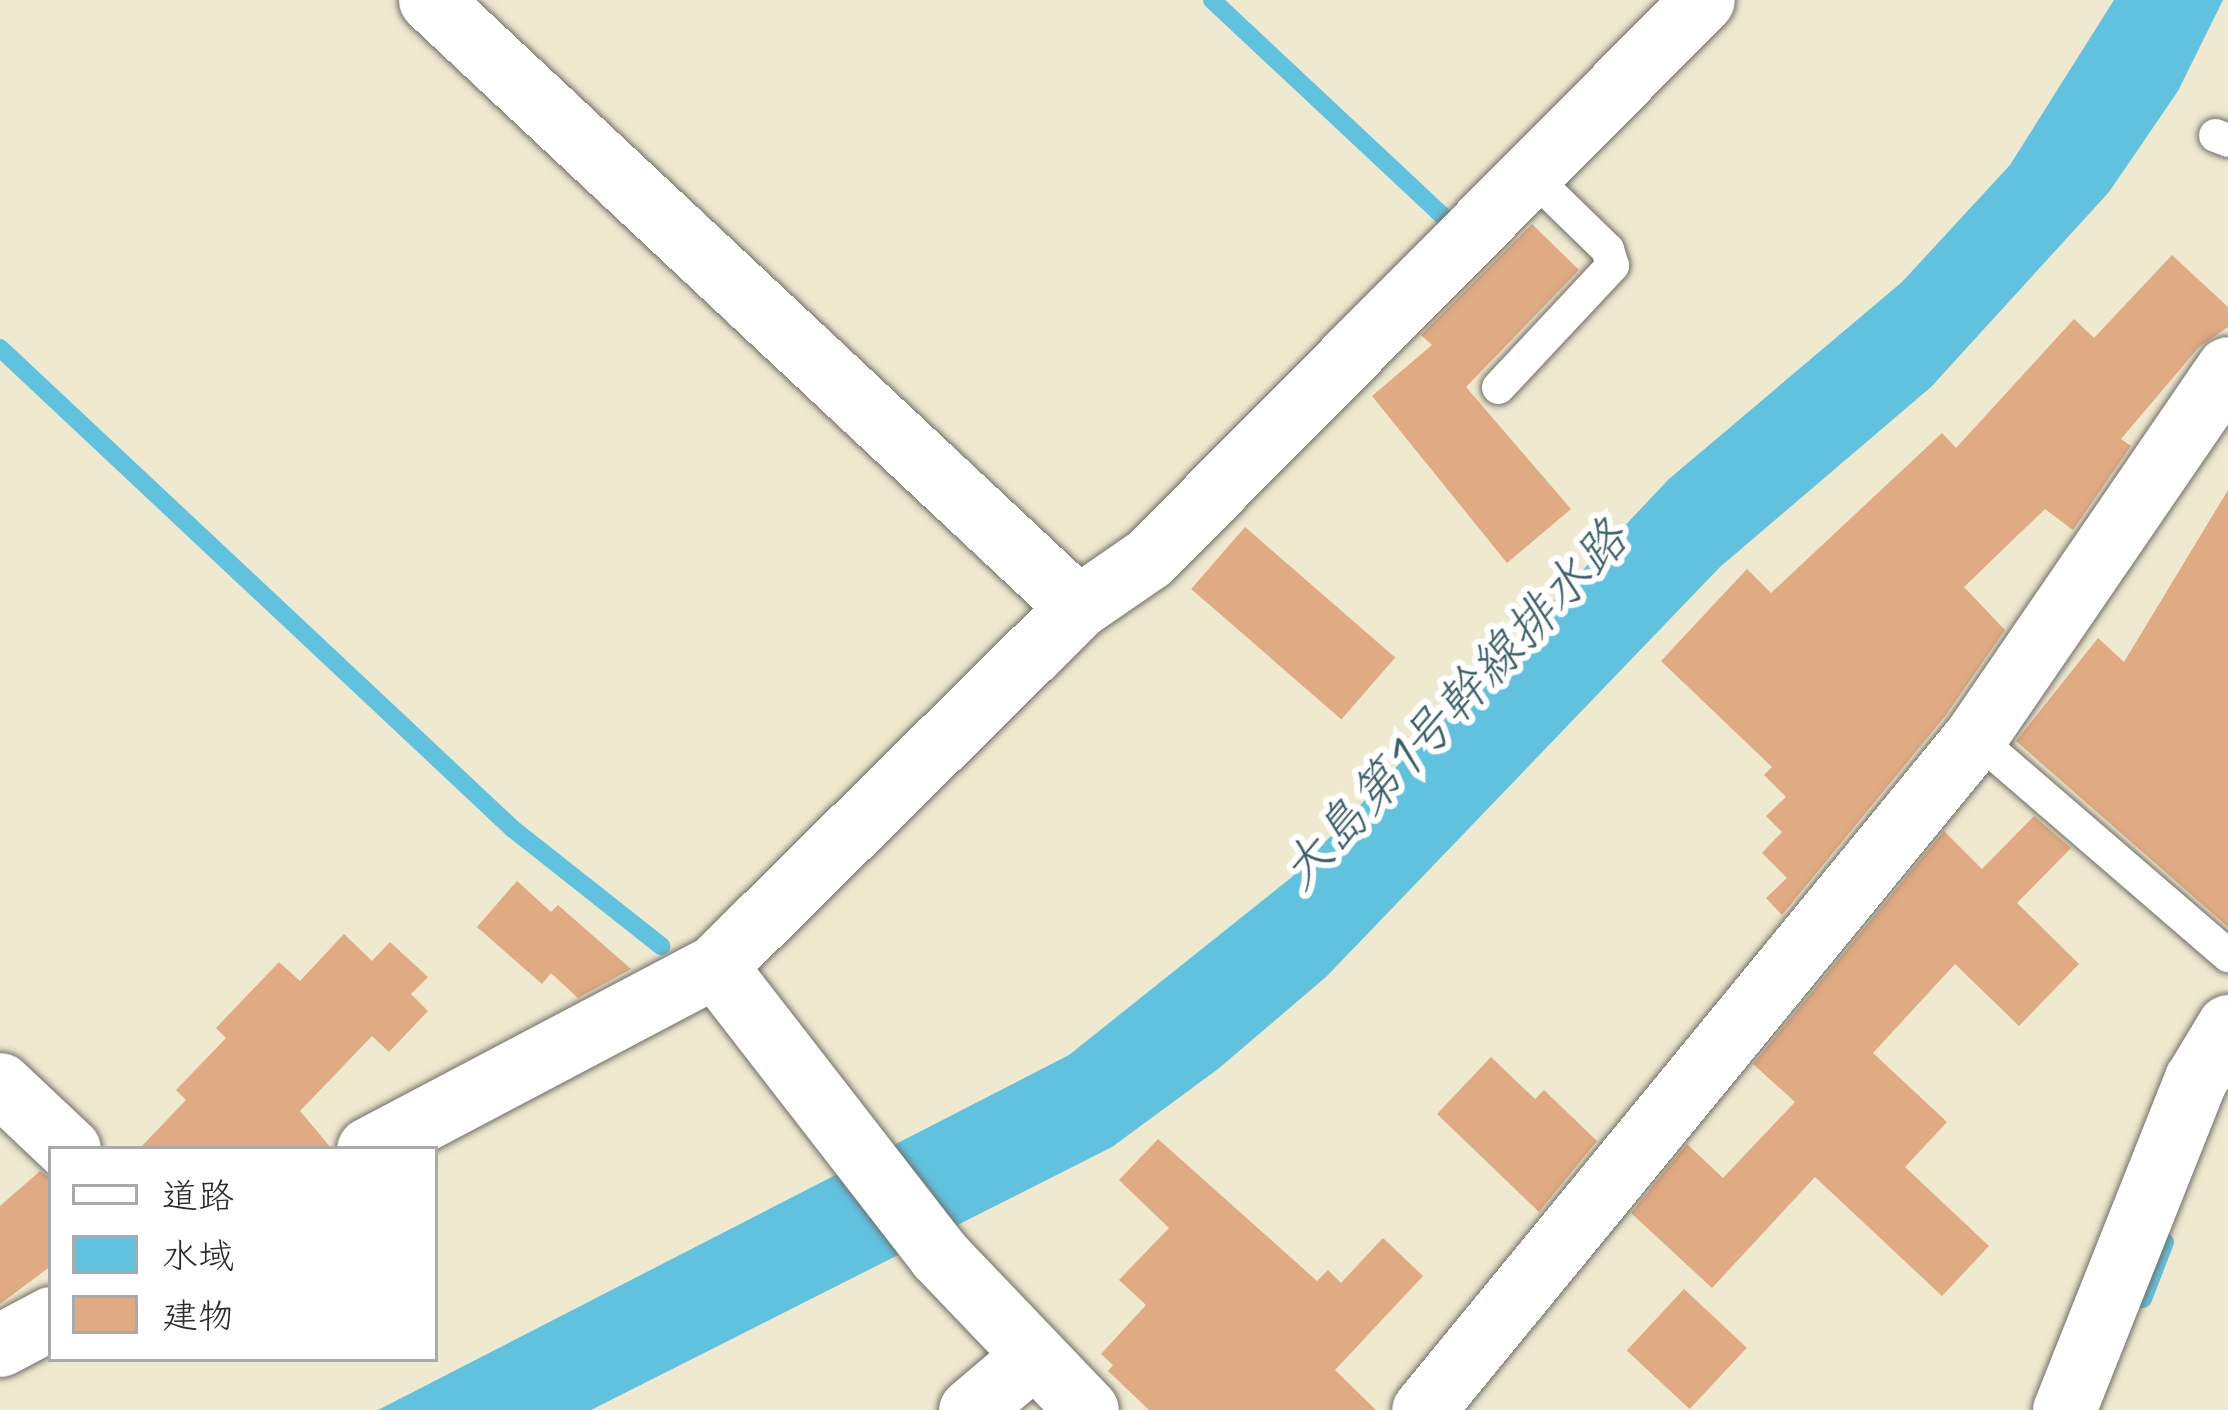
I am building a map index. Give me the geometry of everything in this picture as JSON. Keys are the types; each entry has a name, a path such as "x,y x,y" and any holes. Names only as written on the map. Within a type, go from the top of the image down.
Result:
{"street":[{"path":"430,0 1078,607"},
{"path":"374,1146 715,966 1078,607 1149,558 1702,0"},
{"path":"1423,1410 1976,737 2228,368"},
{"path":"715,966 939,1255 1030,1358 1087,1410"},
{"path":"2064,1410 2196,1079 2226,1033"},
{"path":"0,1084 66,1146"},
{"path":"0,1346 48,1320"},
{"path":"970,1410 1030,1358"}],"lane":[{"path":"1498,387 1612,265 1607,249 1530,174"},
{"path":"1976,737 2228,955"}],"water":[{"name":"大島第1号幹線排水路","path":"2114,0 2223,0 2178,91 2109,192 1931,387 1720,567 1326,977 1218,1069 1112,1147 591,1410 378,1410 1069,1055 1292,877 1669,479 1902,282 2010,165"}],"building":[{"path":"1532,224 1579,270 1466,387 1571,509 1507,563 1372,396 1432,345 1421,335"},
{"path":"2172,255 2228,307 2228,327 2199,347 2121,439 2131,446 2073,530 2045,509 1964,587 2005,630 1946,715 1782,915 1766,898 1787,878 1762,853 1782,832 1766,816 1786,797 1764,775 1772,767 1661,661 1747,569 1771,593 1942,433 1956,448 2074,319 2094,338"},
{"path":"2228,490 2228,927 2016,741 2098,638 2124,662"},
{"path":"1245,527 1395,658 1341,719 1191,589"},
{"path":"2034,816 2071,848 2017,903 2079,964 2019,1026 1955,964 1873,1053 1947,1122 1905,1167 1989,1246 1942,1296 1815,1177 1712,1288 1631,1213 1687,1144 1723,1178 1795,1102 1753,1064 1944,831 1982,869"},
{"path":"517,881 551,912 558,905 631,969 578,998 551,973 542,984 477,927"},
{"path":"344,934 372,961 390,942 428,977 411,994 428,1011 389,1052 372,1036 300,1111 329,1146 142,1146 186,1100 176,1090 226,1038 216,1028 279,962 300,981"},
{"path":"1491,1057 1535,1099 1544,1090 1597,1141 1539,1212 1437,1114"},
{"path":"1158,1139 1317,1281 1328,1270 1341,1283 1383,1238 1423,1276 1335,1370 1376,1410 1149,1410 1108,1371 1113,1365 1101,1354 1146,1305 1119,1280 1169,1228 1119,1180"},
{"path":"40,1171 48,1177 48,1268 0,1304 0,1206"},
{"path":"1684,1289 1747,1348 1690,1409 1627,1350"}],"waterway":[{"path":"1212,0 1447,220"},
{"path":"0,348 513,829 661,946"},
{"path":"2143,1299 2165,1242"}]}
